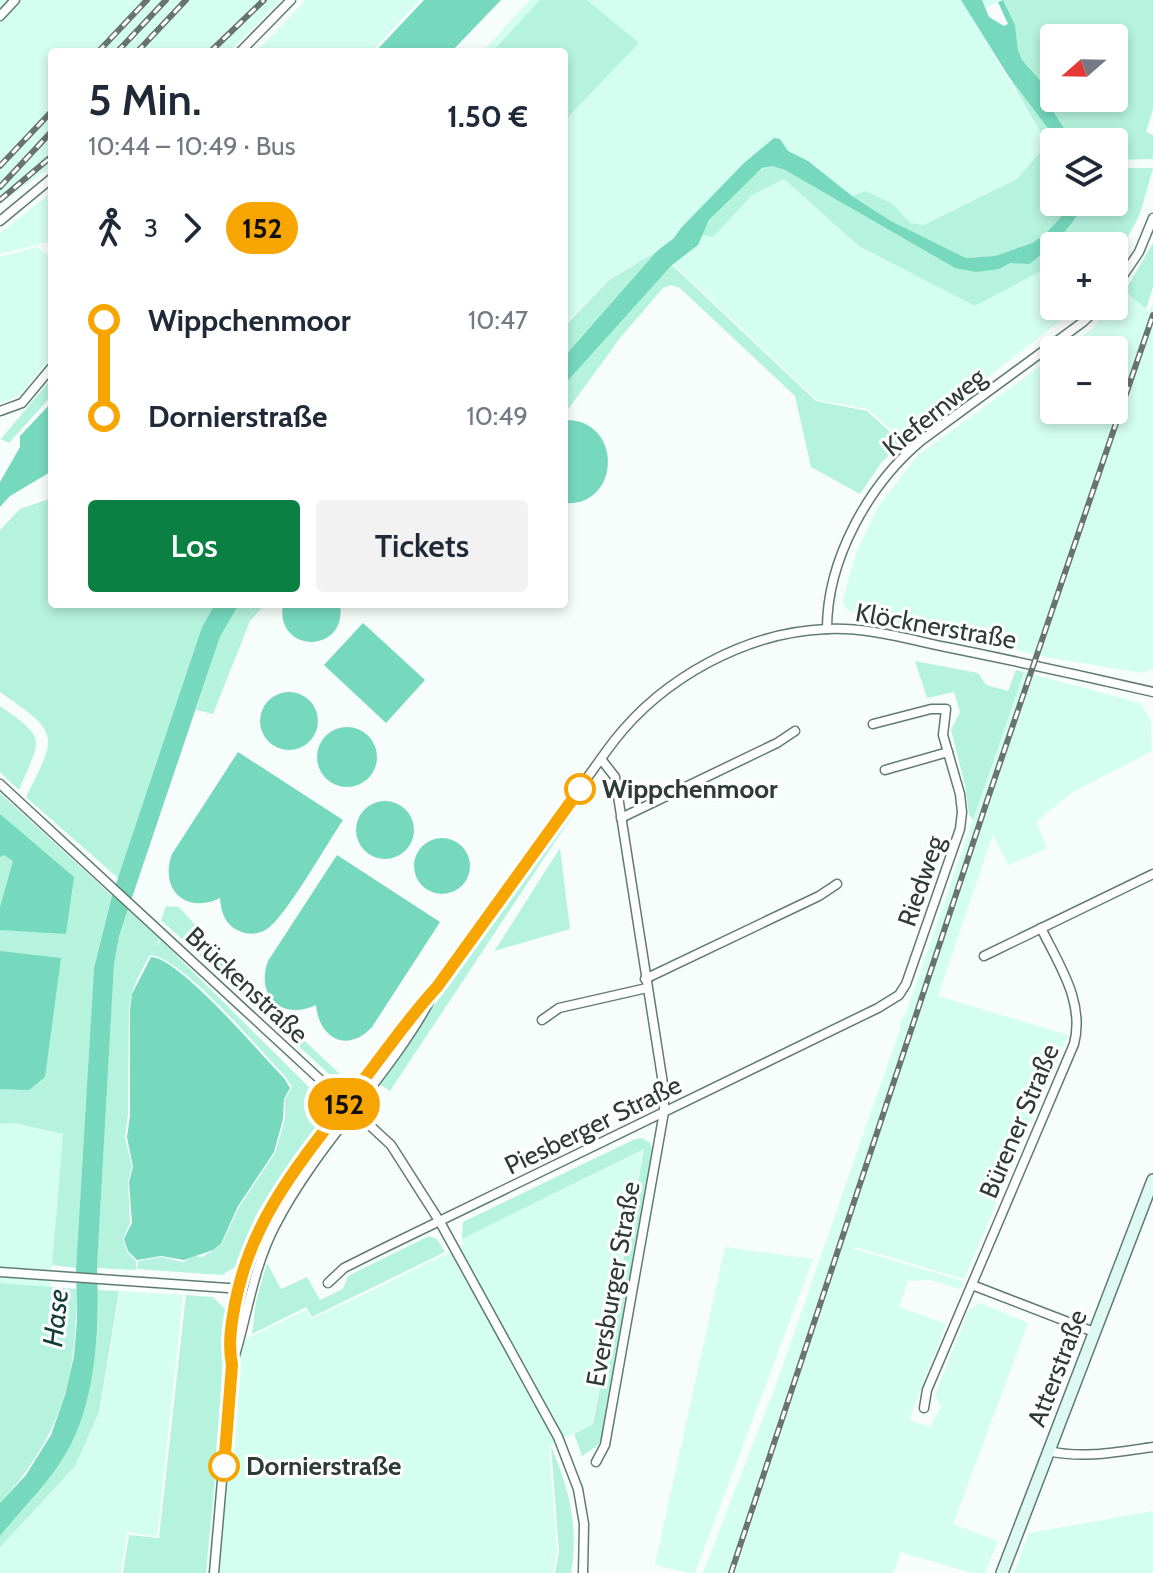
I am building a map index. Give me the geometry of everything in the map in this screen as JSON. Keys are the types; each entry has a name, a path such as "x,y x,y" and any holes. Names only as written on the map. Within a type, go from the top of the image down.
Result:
{"street":[{"path":"0,16 15,0"},
{"path":"244,48 291,0"},
{"path":"0,221 48,181"},
{"path":"1128,268 1139,252 1153,218"},
{"name":"Kiefernweg","path":"827,629 829,599 844,548 869,503 897,463 922,440 1085,320"},
{"path":"0,411 22,403 48,372"},
{"name":"Klöcknerstraße","path":"232,1365 229,1351 231,1323 238,1288 262,1222 300,1162 413,1013 437,987 601,759 645,708 696,670 773,638 827,629 877,632 1153,692"},
{"name":"Riedweg","path":"873,724 931,709 946,709 943,735 962,812 960,829 906,984 899,995 878,1008"},
{"path":"621,818 777,743 795,731"},
{"path":"885,770 948,752"},
{"path":"601,759 615,777 664,1090 664,1112"},
{"name":"Brückenstraße","path":"0,784 391,1145 440,1222 558,1437 578,1489 584,1524 583,1573"},
{"path":"984,956 1153,874"},
{"path":"542,1020 559,1008 646,984 837,884"},
{"name":"Bürener Straße","path":"924,1408 927,1390 1078,1030 1077,1010 1071,991 1041,928"},
{"name":"Klöcknerstraße","path":"214,1573 232,1365 242,1334 250,1290 274,1227 294,1192 421,1018 437,987"},
{"name":"Piesberger Straße","path":"328,1283 344,1268 878,1008"},
{"name":"Eversburger Straße","path":"596,1462 605,1445 664,1112"},
{"name":"Atterstraße","path":"1002,1573 1153,1180"},
{"path":"0,1272 250,1290"},
{"path":"972,1285 1094,1332"},
{"path":"1048,1451 1087,1456 1153,1447"}],"shaded area":[{"path":"0,0 281,0 233,48 48,48 48,169 0,204"},
{"path":"306,0 420,0 375,48 260,48"},
{"path":"424,0 501,0 455,48 379,48"},
{"path":"530,0 1002,0 971,16 1040,132 1040,152 1017,179 924,226 910,223 893,204 852,196 837,226 975,306 1040,271 1040,320 1061,320 904,442 868,409 817,400 658,250 608,280 568,321 568,48 486,48"},
{"path":"540,0 587,0 639,43 568,117 568,48 496,48"},
{"path":"961,0 982,0 989,17 1004,26 1008,24 998,2 1003,0 1015,25 1022,60 1040,81 1040,112 1054,112 1064,128 1048,128 1007,74"},
{"path":"1003,0 1153,0 1153,109 1146,132 1153,135 1153,159 1128,160 1128,128 1064,128 1054,112 1128,112 1128,24 1040,24 1040,81 1022,60 1015,25"},
{"path":"1007,74 1048,128 1040,128 1040,132"},
{"path":"774,138 780,139 788,151 808,161 852,196 891,221 966,258 995,256 1040,237 1040,255 1029,264 1010,263 999,269 976,272 955,268 785,170 772,166 762,168 709,220 698,245 672,265 568,381 568,352 744,163"},
{"path":"1040,152 1040,216 1061,216 1047,232 1040,232 1040,237 1032,243 995,256 966,258 891,221 852,196 866,191 893,204 910,223 924,225 1017,179"},
{"path":"772,166 785,170 955,268 1037,258 1040,255 1040,271 975,306 859,246 784,179 752,195 713,237 701,235 722,205 762,169"},
{"path":"1128,168 1153,168 1140,214 1128,237 1128,232 1060,232 1074,216 1128,216"},
{"path":"48,195 48,242 0,254 0,233"},
{"path":"1061,216 1076,216 1064,232 1047,232"},
{"path":"1153,243 1153,287 1146,309 1128,294 1128,286"},
{"path":"37,247 48,256 48,361 19,396 0,403 0,257"},
{"path":"657,251 568,352 568,323 609,280"},
{"path":"672,265 816,401 867,411 902,443 881,463 860,494 811,467 795,396 680,288 671,285 663,288 620,338 569,408 568,381"},
{"path":"1128,294 1149,312 1153,303 1153,669 1142,673 1051,658 848,611 842,602 856,553 877,508 917,456 1040,366 1040,424 1128,424 1128,336 1083,336 1100,320 1128,320"},
{"path":"48,383 48,399 9,443 1,439"},
{"path":"48,406 48,473 10,496 0,507 0,482 20,447 20,436"},
{"path":"568,421 584,423 597,433 605,447 608,463 605,478 596,492 583,501 568,503"},
{"path":"48,499 48,608 213,608 202,627 119,879 26,797 44,760 48,736 34,717 0,692 0,530 20,509"},
{"path":"213,608 237,608 220,637 119,936 114,965 97,1268 98,1316 89,1392 82,1417 62,1460 0,1536 0,1503 26,1475 51,1435 74,1356 76,1268 94,968 112,896 202,627"},
{"path":"237,608 261,608 250,621 213,714 196,710 220,637"},
{"path":"283,608 340,608 339,621 333,633 323,640 311,642 299,639 289,632 283,620"},
{"path":"363,623 425,680 386,723 324,665"},
{"path":"915,661 978,673 986,685 1008,691 1016,670 1024,672 973,820 969,814 951,730 960,712 954,692 927,698"},
{"path":"1024,672 1140,703 1151,720 1152,751 1071,793 1036,822 1047,848 1008,865 993,834 938,996 1068,1035 964,1279 854,1249 963,1281 960,1289 931,1280 908,1281 899,1307 946,1324 909,1420 930,1427 941,1406 935,1395 969,1310 980,1303 1028,1323 953,1524 998,1541 985,1573 971,1573 901,1552 893,1573 703,1573 777,1382 900,1029 900,1021 906,1013"},
{"path":"289,692 310,700 318,721 310,742 289,750 268,742 260,721 268,700"},
{"path":"0,706 26,726 36,741 19,790 0,772"},
{"path":"347,727 368,736 377,757 368,778 347,787 326,778 317,757 326,736"},
{"path":"238,752 343,820 275,922 267,929 252,934 241,932 229,924 222,912 220,898 208,902 186,901 178,896 169,878 172,854"},
{"path":"0,793 112,896 94,968 76,1268 52,1265 63,1134 14,1123 0,1124"},
{"path":"385,801 406,809 414,830 406,851 385,859 364,851 356,830 364,809"},
{"path":"571,811 574,813 390,1091 379,1084"},
{"path":"0,814 74,877 66,934 0,930 0,907 13,861 4,855 0,857"},
{"path":"442,838 462,846 470,866 462,886 442,894 422,886 414,866 422,846"},
{"path":"560,848 570,929 494,951 497,947"},
{"path":"337,855 440,922 372,1027 353,1040 344,1041 328,1034 318,1017 316,1005 293,1010 283,1008 269,995 265,985 268,961"},
{"path":"166,906 179,907 266,1004 343,1077 329,1074 161,920"},
{"path":"128,910 160,939 155,947 161,940 322,1100 323,1117 257,1213 235,1267 222,1275 137,1269 138,1261 161,1257 183,1262 195,1256 203,1257 222,1244 239,1207 275,1153 285,1119 285,1099 292,1087 201,987 182,971 150,955 139,974 129,1009 125,1137 132,1167 128,1182 130,1223 123,1239 127,1252 136,1261 136,1270 97,1268 114,965 119,935"},
{"path":"0,951 61,958 45,1077 29,1090 0,1089"},
{"path":"151,957 164,961 199,989 290,1088 284,1099 283,1119 274,1152 238,1206 221,1244 184,1260 161,1256 137,1260 128,1251 124,1239 132,1223 129,1182 133,1167 127,1137 130,1116 130,1009 132,994"},
{"path":"14,1123 63,1134 50,1287 0,1283 0,1124"},
{"path":"642,1138 650,1143 652,1151 602,1437 598,1445 582,1456 574,1434 593,1424 644,1149 462,1239 463,1222"},
{"path":"643,1150 592,1424 549,1446 557,1551 553,1573 208,1573 225,1349 306,1310 311,1319 373,1290 464,1245 462,1239"},
{"path":"429,1236 437,1239 445,1252 312,1317 306,1307 252,1334 256,1301 267,1263 281,1289 307,1277 320,1300 343,1289 348,1276"},
{"path":"725,1247 813,1259 695,1573 690,1573 655,1565"},
{"path":"0,1283 76,1289 76,1321 69,1378 51,1429 21,1478 0,1503"},
{"path":"98,1290 119,1291 99,1413 75,1466 0,1548 0,1536 63,1459 80,1421 95,1354"},
{"path":"120,1291 183,1295 157,1537 127,1532 121,1573 0,1573 0,1549 75,1466 100,1413"},
{"path":"186,1295 213,1297 226,1310 206,1573 123,1573 129,1535 159,1538"},
{"path":"551,1446 571,1508 574,1540 571,1573 555,1573 559,1552"},
{"path":"1153,1511 1153,1573 1014,1573 1029,1533"}],"railway":[{"path":"102,48 147,0"},
{"path":"121,48 166,0"},
{"path":"141,48 186,0"},
{"path":"214,48 264,0"},
{"path":"0,166 48,115"},
{"path":"0,187 48,135"},
{"path":"0,200 48,159"},
{"path":"731,1573 988,798 1153,315"}],"bus line":[{"name":"152","path":"224,1466 232,1365 229,1351 231,1323 247,1258 262,1222 325,1127 413,1013 437,987 580,789"}],"place":[{"name":"Wippchenmoor","path":"580,789"},
{"name":"Dornierstraße","path":"224,1466"}],"water label":[{"name":"Hase","path":"55,1318"}]}
